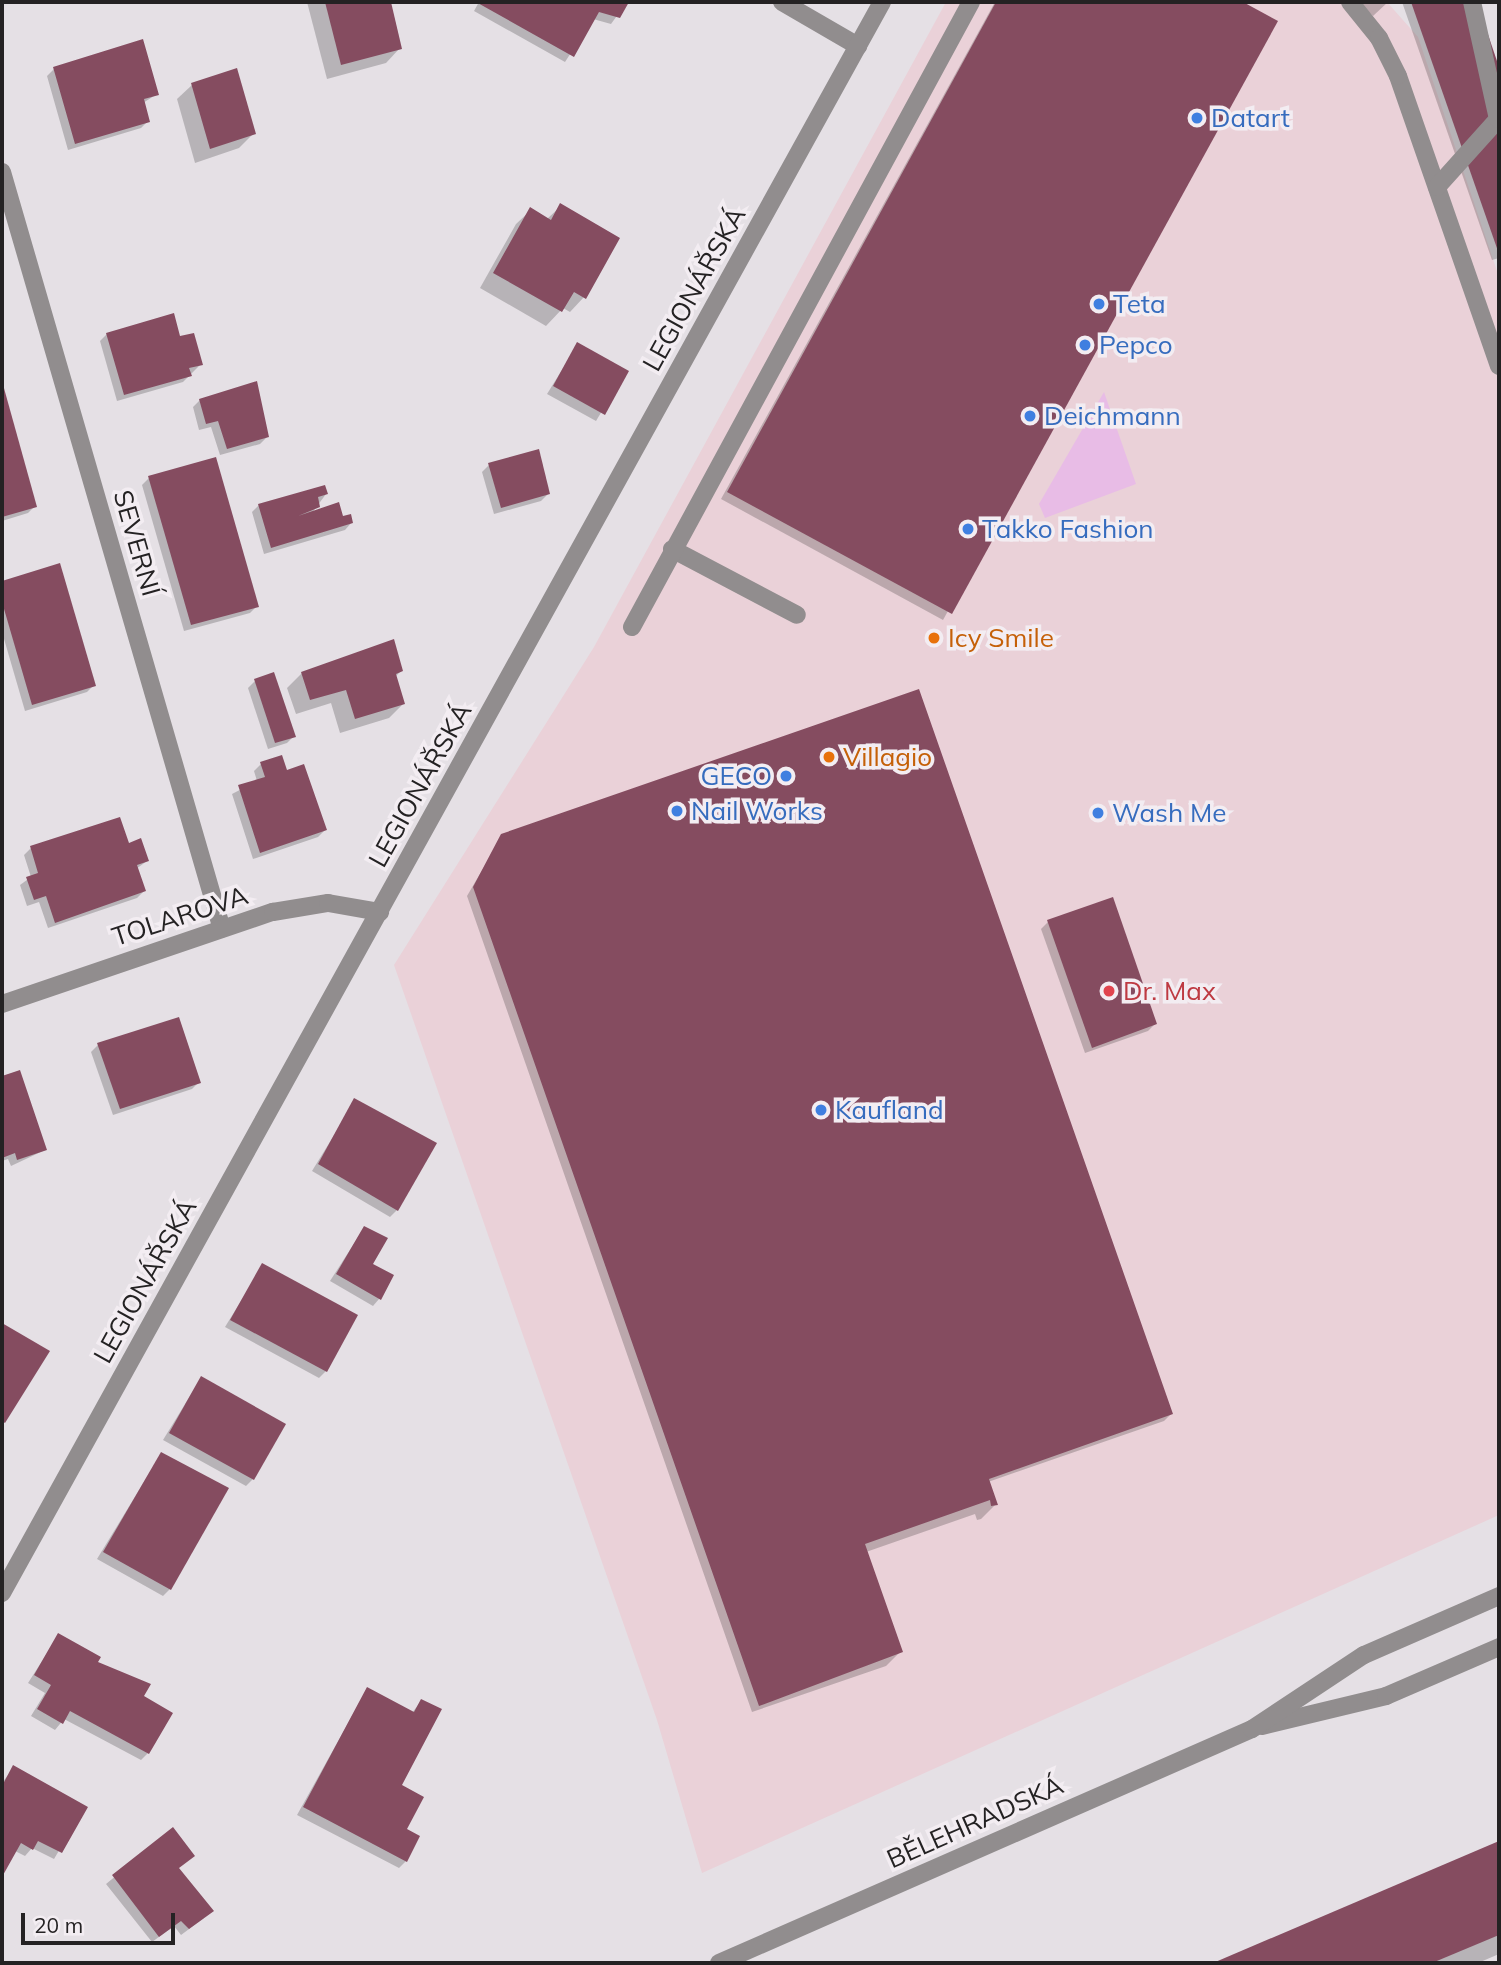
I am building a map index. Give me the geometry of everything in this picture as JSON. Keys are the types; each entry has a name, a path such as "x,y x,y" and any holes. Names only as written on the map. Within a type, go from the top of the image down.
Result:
{"street":[{"path":"782,2 858,47"},
{"name":"LEGIONÁŘSKÁ","path":"2,1593 882,2"},
{"path":"632,627 971,2"},
{"path":"1350,2 1379,38 1398,76 1499,366"},
{"path":"1437,187 1498,119 1472,2"},
{"name":"SEVERNÍ","path":"2,172 222,929"},
{"path":"672,549 797,615"},
{"name":"TOLAROVA","path":"2,1004 273,912 328,903 380,912"},
{"name":"BĚLEHRADSKÁ","path":"719,1963 1252,1729 1364,1655 1499,1596"},
{"name":"BĚLEHRADSKÁ","path":"1252,1729 1375,1700 1499,1647"}],"shaded area":[{"path":"946,2 1387,2 1418,37 1499,277 1499,1515 702,1873 657,1720 394,965 594,647"},
{"path":"1104,392 1136,484 1045,518 1039,504"}],"building":[{"path":"325,2 391,2 402,49 341,65"},
{"path":"476,2 629,2 620,18 599,12 574,57"},
{"path":"996,2 1243,2 1278,21 952,614 727,492"},
{"path":"1411,2 1477,2 1499,67 1499,254"},
{"path":"143,39 159,95 144,99 150,122 75,144 53,67"},
{"path":"237,68 256,134 210,149 191,83"},
{"path":"560,203 620,238 586,299 574,292 562,312 493,273 530,207 551,220"},
{"path":"174,313 180,336 194,333 203,365 189,368 192,376 124,395 106,333"},
{"path":"577,342 629,371 605,415 553,386"},
{"path":"2,381 37,507 2,517"},
{"path":"257,381 269,437 227,449 218,421 206,424 199,399"},
{"path":"539,449 550,494 501,508 488,463"},
{"path":"216,457 259,607 191,625 148,476"},
{"path":"325,485 328,494 318,497 320,507 298,516 339,502 343,516 351,514 353,523 271,548 258,504"},
{"path":"60,563 96,686 32,705 2,602 2,581"},
{"path":"394,639 403,671 396,674 405,704 355,719 346,690 310,700 301,672"},
{"path":"274,672 296,737 275,743 254,679"},
{"path":"919,689 1173,1414 989,1479 998,1505 991,1506 990,1500 865,1544 903,1652 759,1706 473,887 501,834"},
{"path":"282,755 287,770 304,764 327,830 260,853 238,785 265,777 260,762"},
{"path":"120,817 129,843 141,838 149,861 137,865 146,891 55,923 46,896 34,900 26,877 38,873 30,846"},
{"path":"1113,897 1157,1024 1092,1048 1047,920"},
{"path":"179,1017 201,1083 120,1109 97,1043"},
{"path":"20,1070 47,1150 17,1160 15,1153 2,1158 2,1076"},
{"path":"354,1098 437,1143 398,1211 318,1164"},
{"path":"364,1226 388,1238 373,1264 394,1275 381,1300 336,1274"},
{"path":"262,1263 358,1315 327,1372 230,1320"},
{"path":"2,1323 50,1351 5,1423 2,1421"},
{"path":"201,1376 286,1424 254,1480 169,1433"},
{"path":"161,1452 229,1488 171,1590 103,1552"},
{"path":"58,1633 101,1657 98,1662 151,1684 144,1696 173,1713 149,1754 70,1711 63,1724 37,1709 51,1685 34,1675"},
{"path":"367,1687 414,1712 421,1699 442,1709 402,1785 424,1797 407,1829 420,1836 407,1862 303,1807"},
{"path":"13,1765 88,1807 62,1853 38,1841 33,1850 21,1843 2,1877 2,1786"},
{"path":"173,1827 195,1856 179,1868 214,1911 189,1929 181,1921 159,1937 112,1875"},
{"path":"1499,1841 1499,1935 1432,1963 1213,1963"}],"place":[{"name":"Datart","path":"1197,118"},
{"name":"Teta","path":"1099,304"},
{"name":"Pepco","path":"1085,345"},
{"name":"Deichmann","path":"1030,416"},
{"name":"Takko Fashion","path":"968,529"},
{"name":"Icy Smile","path":"934,638"},
{"name":"Villagio","path":"829,757"},
{"name":"GECO","path":"786,776"},
{"name":"Nail Works","path":"677,811"},
{"name":"Wash Me","path":"1098,813"},
{"name":"Dr. Max","path":"1109,991"},
{"name":"Kaufland","path":"821,1110"}]}
